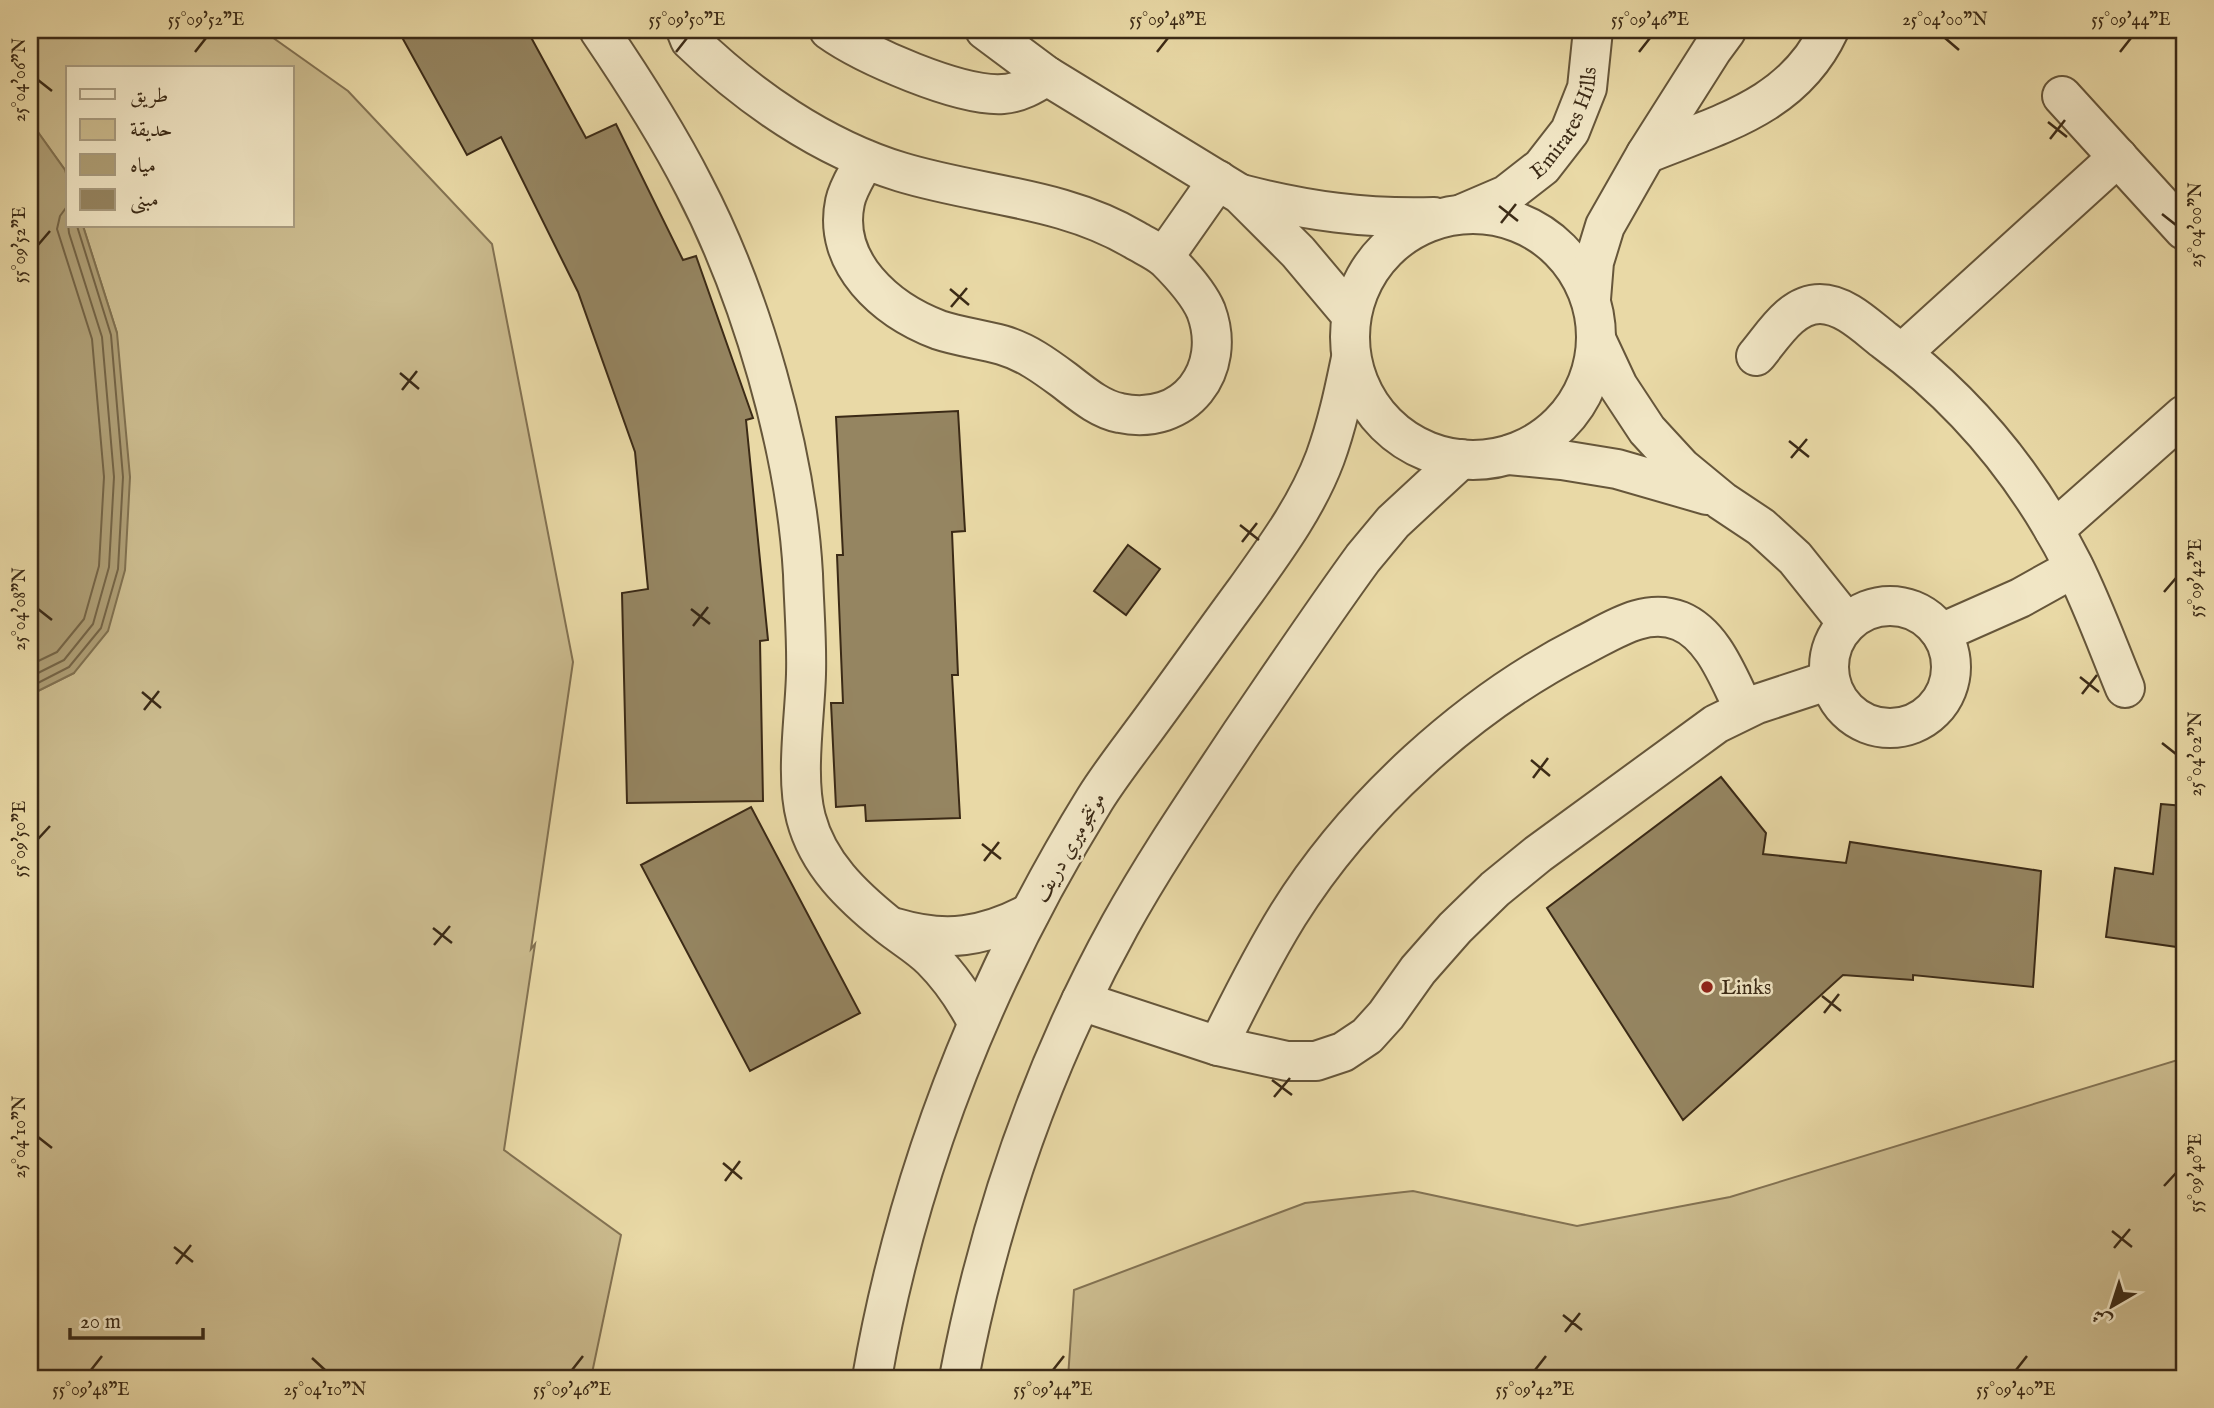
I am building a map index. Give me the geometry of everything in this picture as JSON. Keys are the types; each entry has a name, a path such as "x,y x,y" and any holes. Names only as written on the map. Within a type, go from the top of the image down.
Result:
{"street":[{"path":"599,30 646,100 695,188 736,279 767,374 790,471 802,570 806,670 801,770 805,817 823,861 853,895 890,927 912,941 941,968 965,999 977,1022"},
{"path":"686,30 690,40 743,87 822,138 865,159 900,172 1060,208 1096,220 1164,257 1190,286 1205,309 1212,337 1209,365 1196,390 1175,409 1148,416 1118,413 1091,401 1038,360 1003,345 965,338 935,328 906,313 861,276 848,252 843,226 845,200 865,159"},
{"path":"829,30 892,63 928,78 978,92 1003,94 1027,89 1047,76"},
{"path":"985,30 1047,76 1229,187 1298,252 1351,315"},
{"name":"Emirates Hills","path":"1452,215 1506,195 1542,167 1570,131 1587,88 1593,30"},
{"path":"1646,154 1767,103 1797,78 1821,47 1829,30"},
{"path":"1452,215 1408,232 1381,254 1362,282 1351,315 1351,358 1364,395 1389,427 1422,449 1461,459 1485,460 1507,455 1543,438 1571,412 1590,377 1596,339 1591,299 1594,262 1605,226 1646,154 1726,32"},
{"path":"2062,96 2184,230"},
{"path":"1902,353 2118,157"},
{"path":"1164,257 1229,187"},
{"path":"1229,187 1289,207 1339,215 1504,218 1542,235 1572,262 1591,299"},
{"path":"1756,356 1785,321 1801,309 1819,304 1839,308 1902,353 1969,415 2012,465 2054,530 2074,568 2125,688"},
{"path":"1596,339 1618,386 1647,430 1682,468 1761,527 1795,558 1847,623"},
{"name":"مونتجوميري دريف","path":"872,1378 885,1307 916,1194 953,1082 977,1022 1030,913 1096,797 1274,551 1302,506 1329,447 1341,409 1351,358"},
{"path":"2054,530 2184,415"},
{"path":"1507,455 1617,468 1723,501"},
{"path":"959,1378 996,1218 1035,1109 1081,1001 1119,926 1161,853 1335,596 1393,522 1461,459"},
{"path":"1941,633 2020,598 2074,568"},
{"path":"1885,606 1907,608 1926,617 1941,633 1950,654 1951,675 1948,686 1930,714 1912,725 1890,729 1868,724 1849,713 1835,695 1830,680 1830,656 1836,639 1847,623 1864,611 1885,606"},
{"path":"1218,1046 1251,979 1289,913 1334,851 1385,793 1441,742 1501,695 1566,654 1634,620 1658,616 1681,621 1701,635 1715,654 1744,709"},
{"path":"1081,1001 1218,1046 1287,1061 1316,1061 1343,1052 1367,1037 1418,970 1455,928 1495,889 1538,854 1690,741 1744,709 1830,680"},
{"path":"890,927 918,935 958,936 1005,926 1030,913"}],"green space":[{"path":"30,30 262,30 348,91 492,244 573,662 504,1150 621,1235 591,1378 30,1378 30,695 74,673 117,333 84,228 294,228 294,66 66,66 66,173 30,121"},
{"path":"2184,1058 2184,1378 1068,1378 1074,1290 1305,1203 1413,1191 1577,1226 1730,1197"}],"water":[{"path":"30,121 65,170 66,228 84,228 117,333 130,477 125,570 108,631 74,673 30,695"}],"building":[{"path":"398,30 527,30 586,138 616,124 683,260 696,256 753,418 746,420 768,640 760,641 763,801 627,803 622,593 648,589 635,452 578,292 501,137 467,155"},
{"path":"958,411 965,531 952,532 958,675 952,675 960,818 866,821 865,805 836,807 831,703 843,703 837,555 843,555 836,417"},
{"path":"1128,545 1160,569 1126,615 1094,591"},
{"path":"1721,777 1766,833 1763,854 1846,863 1850,842 2041,871 2033,987 1913,975 1913,980 1843,975 1683,1120 1547,908"},
{"path":"2161,804 2184,806 2184,948 2106,937 2115,868 2153,874"},
{"path":"751,807 860,1013 750,1071 641,865"}],"place":[{"name":"Links","path":"1707,987"}]}
